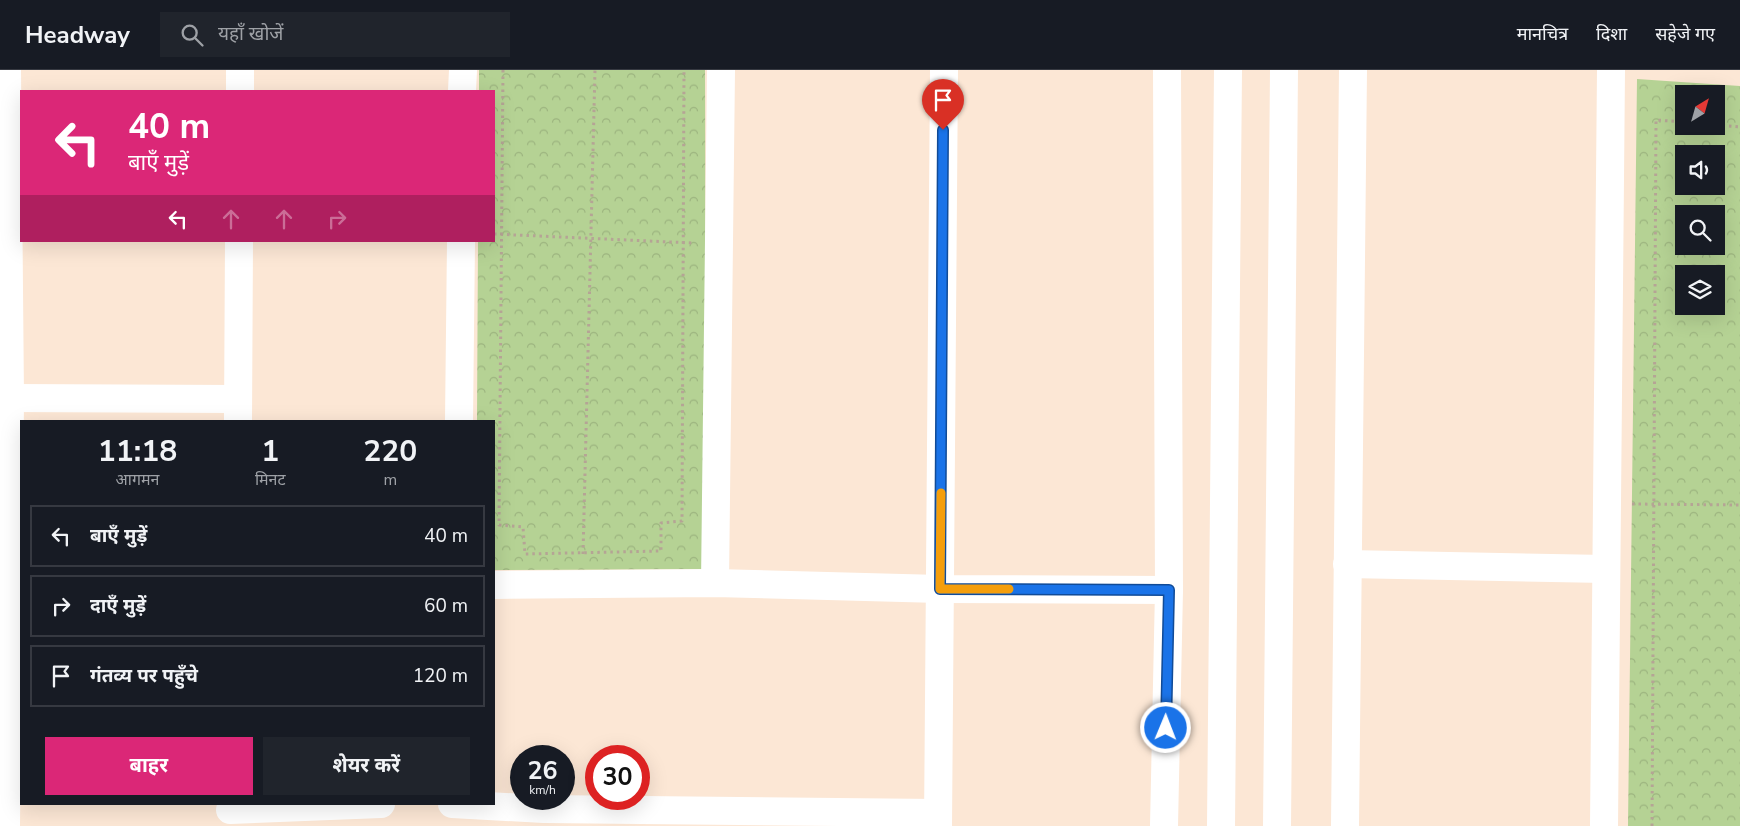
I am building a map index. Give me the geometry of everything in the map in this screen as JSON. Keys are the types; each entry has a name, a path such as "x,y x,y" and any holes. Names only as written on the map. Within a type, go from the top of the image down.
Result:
{"street":[{"path":"6,826 10,398 3,100 7,70"},
{"path":"240,70 240,90"},
{"path":"462,90 463,70"},
{"path":"715,583 721,70"},
{"path":"485,805 938,820 944,70"},
{"path":"1164,826 1169,590 1167,70"},
{"path":"1221,826 1228,70"},
{"path":"1277,826 1284,70"},
{"path":"1346,826 1353,70"},
{"path":"1604,826 1611,70"},
{"path":"10,398 238,410 239,242"},
{"path":"459,420 461,242"},
{"path":"1347,564 1606,570"},
{"path":"495,585 715,583 940,589 1169,590"},
{"path":"230,813 364,805"}],"path":[{"path":"503,70 499,525 523,527 525,554 661,551 661,523 682,521 684,70"},
{"path":"582,584 595,70"},
{"path":"1652,826 1656,120 1675,121"},
{"path":"1725,126 1740,127"},
{"path":"495,234 719,244"},
{"path":"1606,503 1740,505"}],"green space":[{"path":"479,70 705,70 706,569 495,570 495,420 477,420 478,242 495,242 495,90 479,90"},
{"path":"1637,79 1740,86 1740,826 1628,826"}],"slow traffic":[{"path":"941,493 940,589 1009,589"}],"route":[{"path":"943,130 940,589 1169,590 1166,728"}]}
